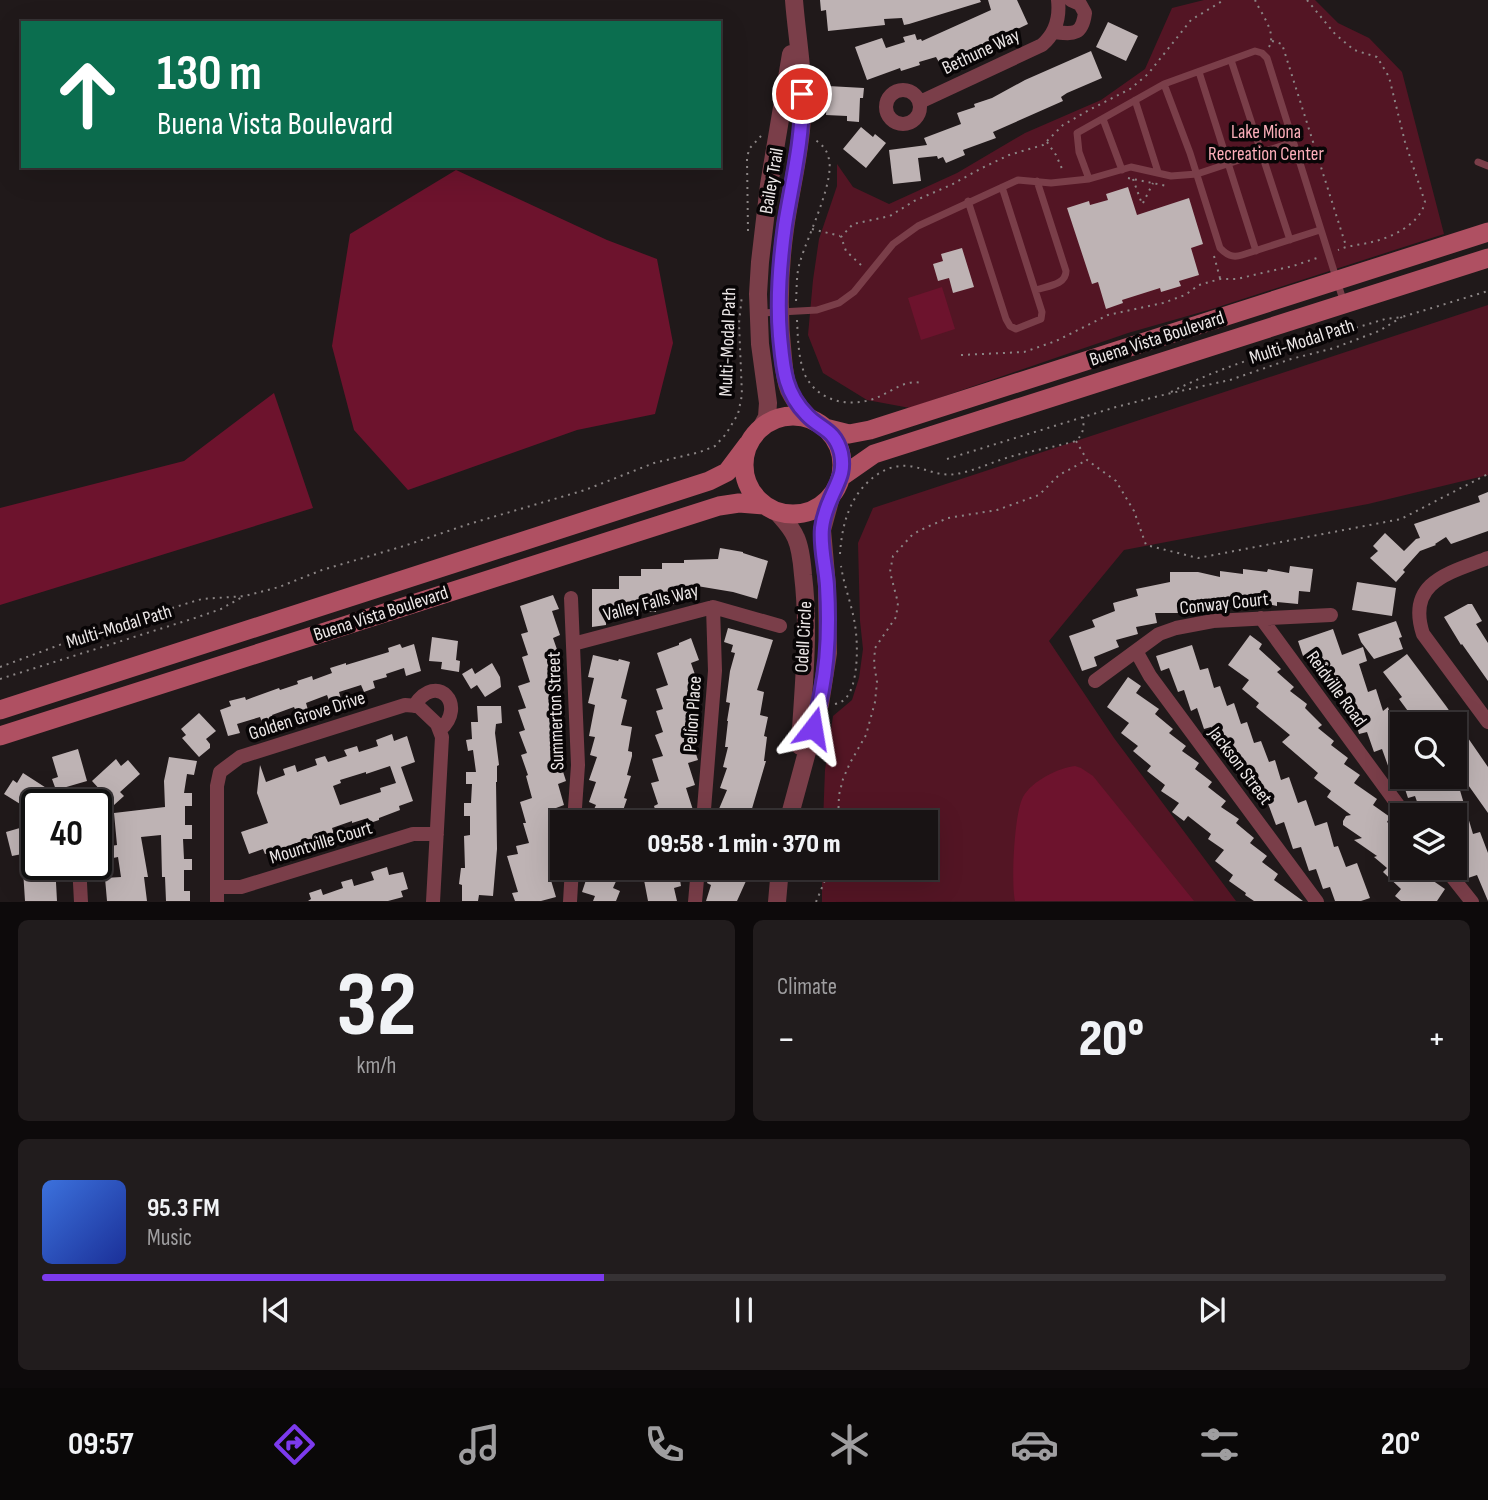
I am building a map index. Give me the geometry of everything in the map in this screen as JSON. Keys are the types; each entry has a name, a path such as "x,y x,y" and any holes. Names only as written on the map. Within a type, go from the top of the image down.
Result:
{"main road":[{"name":"Buena Vista Boulevard","path":"0,710 709,481 727,471 754,434 775,419 789,415 803,416 849,434 870,430 1488,232"},
{"name":"Buena Vista Boulevard","path":"0,736 719,506 739,503 792,515 807,513 831,497 841,477 874,454 1488,258"},
{"path":"821,425 834,438 840,450 841,477"},
{"path":"748,444 744,460 745,477 752,493 771,509"}],"street":[{"name":"Bailey Trail","path":"794,0 802,94 801,136 785,229 780,285 788,312 780,333 788,388 809,417 821,425"},
{"path":"1054,32 1059,9 1058,0"},
{"name":"Bethune Way","path":"920,102 1042,45 1054,32 1072,34 1078,31 1082,27 1085,13 1080,4 1071,0"},
{"name":"Bailey Trail","path":"762,426 767,416 768,403 760,344 760,262 796,19"},
{"name":"Odell Circle","path":"791,810 820,704 828,653 827,586 822,530 831,497"},
{"name":"Odell Circle","path":"771,509 789,526 796,539 805,587 807,622 799,777"},
{"path":"1488,558 1433,582 1424,592 1419,606 1419,622 1423,634 1488,722"},
{"name":"Summerton Street","path":"571,598 578,765 576,810"},
{"name":"Valley Falls Way","path":"573,644 713,607 780,626"},
{"name":"Pelion Place","path":"704,810 715,671 713,607"},
{"name":"Conway Court","path":"1095,681 1159,634 1191,624 1331,615"},
{"name":"Reidville Road","path":"1261,618 1396,803"},
{"name":"Jackson Street","path":"1136,651 1150,676 1317,901"},
{"name":"Golden Grove Drive","path":"217,894 217,786 220,772 240,757 405,705 414,706 420,697 434,690 445,694 450,702 451,715 440,730 442,737 433,901"},
{"path":"414,706 418,706 440,730"},
{"name":"Mountville Court","path":"217,894 412,834 437,834"},
{"path":"80,880 81,901"},
{"path":"570,901 571,880"},
{"path":"695,901 697,880"},
{"path":"777,901 779,880"},
{"path":"1454,880 1471,901"}],"lane":[{"path":"1089,179 1079,152 1077,134 1164,85 1255,51 1262,53 1267,58 1344,304"},
{"path":"1231,60 1290,240"},
{"path":"1199,72 1256,251"},
{"path":"1164,85 1180,123 1220,248 1228,255 1236,257 1320,230"},
{"path":"1135,100 1158,172"},
{"path":"1103,119 1122,170"},
{"path":"759,313 817,310 839,303 854,292 893,244 918,226 1017,180 1064,182 1089,179 1131,167 1171,176 1197,174 1293,142"},
{"path":"1478,162 1488,166"},
{"path":"1036,290 1063,281 1066,276 1037,181"},
{"path":"968,201 1010,326 1016,329 1041,319 1042,312 1036,290 1002,187"}],"path":[{"path":"841,237 853,224 890,216 914,201 1009,155 1043,145 1063,125 1130,89 1148,74 1191,20 1224,0"},
{"path":"1255,0 1272,34 1269,47 1262,53"},
{"path":"1272,41 1282,44 1346,247"},
{"path":"748,240 749,149 761,135 779,133"},
{"path":"801,136 814,139 824,146 830,169 799,265 788,312 804,373 810,383 822,393 835,401 850,404 864,402 911,382 922,383"},
{"path":"1046,142 1059,161 1064,182"},
{"path":"1120,178 1133,178 1168,186"},
{"path":"1133,178 1142,204 1153,183"},
{"path":"811,229 841,237"},
{"path":"841,237 846,251 869,272"},
{"path":"1214,257 1220,279"},
{"name":"Multi-Modal Path","path":"0,667 89,634 202,599 245,596 279,587 322,570 547,502 654,463 715,446 738,414 742,395 739,323 743,287"},
{"name":"Multi-Modal Path","path":"1167,394 1186,384 1264,355 1488,291"},
{"name":"Multi-Modal Path","path":"947,459 1083,417 1230,380 1291,359 1334,348 1380,331 1402,317"},
{"path":"820,704 844,701 850,692 854,676 858,650 855,623 843,579 841,538 846,515 856,495 869,480 893,467 908,466 944,475 959,474 1011,456 1076,440 1082,435 1083,417"},
{"path":"1076,440 1087,460 1116,481 1134,511 1146,545 1198,558 1401,519 1488,474"},
{"path":"838,810 843,779 866,735 875,702 875,648 896,617 898,603 890,572 893,556 913,534 927,527 948,518 997,510 1039,495 1059,475 1087,460"},
{"name":"Multi-Modal Path","path":"0,679 198,617 245,596"},
{"path":"816,901 825,880"}],"green space":[{"name":"Lake Miona Recreation Center","path":"1204,0 1315,0 1338,23 1369,38 1402,72 1444,234 1212,309 1128,333 910,408 867,400 823,373 808,335 819,239 837,186 837,164 853,187 889,204 957,173 1025,133 1101,100 1145,69 1172,8"},
{"path":"1488,305 1488,475 1368,504 1124,550 1049,641 1114,738 1236,901 822,902 822,880 938,880 938,810 823,810 825,770 833,716 852,700 859,678 863,649 858,543 873,508"}],"shaded area":[{"path":"456,170 607,240 657,259 673,343 655,414 577,430 408,490 354,430 332,346 350,234"},
{"path":"942,287 955,329 921,340 908,298"},
{"path":"274,393 313,508 0,605 0,508 184,461"},
{"path":"1075,766 1093,776 1194,901 1015,901 1014,849 1017,818 1023,797 1046,776"}],"building":[{"path":"820,0 981,2 904,25 902,18 884,19 885,25 828,31 826,10 821,11"},
{"path":"988,0 1017,0 1028,24 941,66 936,57 919,62 920,65 901,71 900,68 867,80 855,47 882,38 886,48 905,42 903,37 915,34 917,40 922,41 991,10"},
{"path":"1108,22 1138,36 1126,61 1096,47"},
{"path":"1091,51 1102,78 1067,93 1061,97 1063,101 993,132 996,138 963,150 965,155 946,163 943,157 918,158 921,181 893,184 889,150 927,145 924,138 961,124 957,113 975,107 974,104"},
{"path":"828,86 864,88 863,98 860,98 859,122 847,121 847,116 826,115"},
{"path":"861,127 886,143 866,168 843,149"},
{"path":"1128,187 1137,215 1189,198 1203,244 1191,248 1199,275 1179,281 1181,286 1161,292 1160,288 1122,300 1123,303 1106,309 1098,282 1092,284 1067,208 1089,201 1090,205 1108,200 1106,194"},
{"path":"962,248 974,287 953,293 949,278 938,281 933,264 943,261 941,254"},
{"path":"1488,492 1488,531 1451,544 1446,537 1436,545 1420,551 1396,582 1370,558 1378,551 1373,546 1385,533 1404,551 1420,538 1414,524 1480,502 1478,496"},
{"path":"720,548 743,552 768,561 757,599 697,586 697,596 678,597 678,604 656,604 656,612 635,611 635,617 606,618 606,625 592,627 592,589 619,589 619,576 641,576 641,569 662,569 662,563 718,559"},
{"path":"1290,566 1313,569 1310,592 1299,591 1298,604 1277,602 1277,606 1252,601 1252,607 1209,605 1207,611 1183,606 1183,613 1155,613 1157,623 1136,627 1138,634 1116,640 1119,647 1094,657 1097,666 1082,671 1069,636 1095,627 1092,620 1115,611 1113,603 1138,596 1136,589 1170,582 1170,572 1198,572 1220,577 1220,571 1243,574 1243,569 1267,572 1268,569 1289,573"},
{"path":"1357,582 1396,588 1392,616 1352,610"},
{"path":"553,595 559,609 552,611 560,635 553,638 560,658 553,661 562,688 556,691 563,711 557,713 563,732 557,734 565,757 559,759 566,781 558,784 564,805 557,810 550,810 550,880 556,897 541,901 515,901 512,893 518,892 507,856 518,854 516,846 529,843 520,802 532,798 521,755 527,753 519,732 525,730 518,710 526,708 518,686 530,682 522,657 528,655 521,634 528,632 520,606"},
{"path":"1472,604 1482,621 1476,624 1488,643 1488,681 1444,617"},
{"path":"1396,621 1403,649 1374,659 1358,634"},
{"path":"728,628 773,640 757,690 764,692 760,715 768,717 764,736 767,737 766,761 752,810 719,810 727,790 720,788 727,768 723,767 728,747 725,747 730,703 726,702 735,653 731,652 733,645 724,642"},
{"path":"1333,629 1342,655 1363,647 1367,661 1359,664 1368,692 1376,689 1383,711 1388,707 1390,713 1390,771 1382,749 1374,752 1367,732 1359,734 1353,712 1346,714 1340,694 1332,696 1325,675 1319,677 1311,653 1303,656 1298,641"},
{"path":"1250,635 1262,644 1259,649 1281,669 1277,672 1294,687 1290,691 1307,704 1305,708 1322,725 1318,728 1334,741 1331,745 1348,758 1344,764 1360,775 1354,783 1377,799 1373,805 1390,817 1387,822 1390,824 1390,879 1383,872 1387,868 1374,857 1377,856 1354,840 1362,838 1343,825 1346,816 1351,815 1327,797 1331,791 1314,778 1318,773 1282,742 1290,735 1256,707 1259,703 1242,689 1249,680 1228,665"},
{"path":"432,637 458,641 456,660 460,661 459,672 441,669 442,662 429,661"},
{"path":"691,638 699,660 691,663 700,689 693,691 700,712 692,714 700,736 691,739 698,760 688,763 695,785 686,788 693,810 655,810 654,806 658,804 651,783 659,781 652,759 663,756 655,735 663,732 656,711 663,709 656,689 668,685 657,653"},
{"path":"400,644 402,648 414,644 421,671 406,676 404,668 386,674 387,677 373,681 375,688 364,692 361,685 339,692 341,699 330,703 327,695 306,703 308,710 297,714 294,707 272,715 275,721 263,725 260,717 237,724 240,733 228,736 220,710 231,706 229,701 245,697 246,700 279,688 280,690 312,676 313,680 332,673 330,668 389,652 388,648"},
{"path":"1192,645 1200,670 1208,668 1214,688 1220,686 1227,706 1234,703 1241,724 1247,722 1254,743 1261,741 1269,762 1275,760 1281,780 1289,777 1298,803 1306,800 1315,826 1327,822 1334,847 1338,846 1346,867 1357,863 1370,898 1361,901 1335,901 1330,887 1323,889 1316,869 1309,871 1301,847 1293,849 1284,822 1276,825 1267,801 1260,804 1253,783 1246,785 1239,763 1231,766 1224,746 1218,748 1211,727 1204,729 1197,708 1191,711 1184,690 1178,692 1169,668 1161,671 1156,656"},
{"path":"1407,654 1450,712 1409,712 1399,699 1402,697 1383,672"},
{"path":"593,655 630,662 621,698 627,700 621,725 632,727 628,751 632,752 632,756 627,775 631,776 623,810 594,810 596,805 589,802 596,782 589,780 597,757 590,755 595,737 589,736 595,705 588,703 594,678 588,677"},
{"path":"492,663 500,677 501,687 485,697 477,685 471,689 462,674 472,668 475,674"},
{"path":"1128,677 1141,686 1136,693 1159,709 1155,714 1173,729 1169,733 1186,746 1182,751 1199,763 1195,769 1212,782 1208,787 1226,801 1221,807 1239,819 1236,823 1254,838 1250,843 1267,856 1262,862 1278,874 1274,880 1303,901 1254,901 1245,895 1246,893 1229,881 1233,875 1215,861 1224,850 1208,839 1211,834 1188,816 1184,821 1172,812 1179,803 1161,791 1165,785 1147,771 1151,766 1133,751 1138,746 1121,733 1129,723 1107,707"},
{"path":"477,706 501,706 502,723 496,724 495,733 499,765 496,782 497,849 493,896 479,895 478,901 462,901 462,885 459,884 461,868 465,868 464,836 470,835 470,816 464,816 464,803 471,803 472,784 466,784 466,772 476,772 473,750 468,751 466,740 472,739 471,722 478,722"},
{"path":"199,713 216,731 206,739 210,748 199,757 182,738 186,735 181,729"},
{"path":"392,734 394,741 407,736 415,762 401,767 413,801 370,823 368,818 352,821 332,828 334,834 323,838 322,836 265,854 263,849 249,854 241,832 268,823 257,793 260,765 266,782 285,775 283,769 295,765 297,772 317,765 315,759 325,756 328,762 347,756 344,750 357,746 359,752 378,746 376,740","holes":["390,766 396,783 380,788 381,792 340,805 333,786 341,783 340,780"]},
{"path":"1467,736 1488,767 1488,813 1467,783"},
{"path":"78,749 87,781 56,789 52,779 58,777 52,757"},
{"path":"169,757 197,761 194,775 187,774 184,793 192,793 192,806 185,806 185,825 192,825 192,839 183,839 184,859 192,859 192,870 184,870 184,891 190,891 190,901 166,901 165,877 162,877 161,835 141,837 148,877 144,877 147,901 107,901 105,880 121,877 118,857 113,858 112,852 112,846 117,845 114,813 165,807 164,781"},
{"path":"116,759 121,766 128,760 140,774 120,792 124,796 114,805 112,789 99,789 92,781"},
{"path":"23,773 48,789 21,789 21,805 4,794 13,780 17,783"},
{"path":"1405,789 1460,789 1464,803 1417,803 1415,796 1408,798"},
{"path":"1467,814 1473,834 1480,832 1488,853 1488,901 1477,875 1468,878"},
{"path":"21,828 21,854 12,856 6,832"},
{"path":"387,867 389,875 403,872 408,889 401,891 403,897 388,901 308,901 311,899 309,893 321,889 323,895 343,888 341,882 352,879 354,886 374,880 371,872"},
{"path":"24,880 56,880 57,901 25,901"},
{"path":"586,880 617,880 613,888 620,891 616,901 593,901 595,896 582,892"},
{"path":"644,880 680,880 681,886 674,888 677,901 648,901"},
{"path":"708,880 746,881 737,901 706,901 711,885 707,883"},
{"path":"1391,880 1432,880 1445,889 1437,901 1401,901 1395,896 1401,889"}],"route":[{"path":"802,94 801,136 785,229 780,285 780,333 788,388 809,417 834,438 842,463 841,477 831,497 822,530 827,586 828,653 820,704 813,728"}]}
